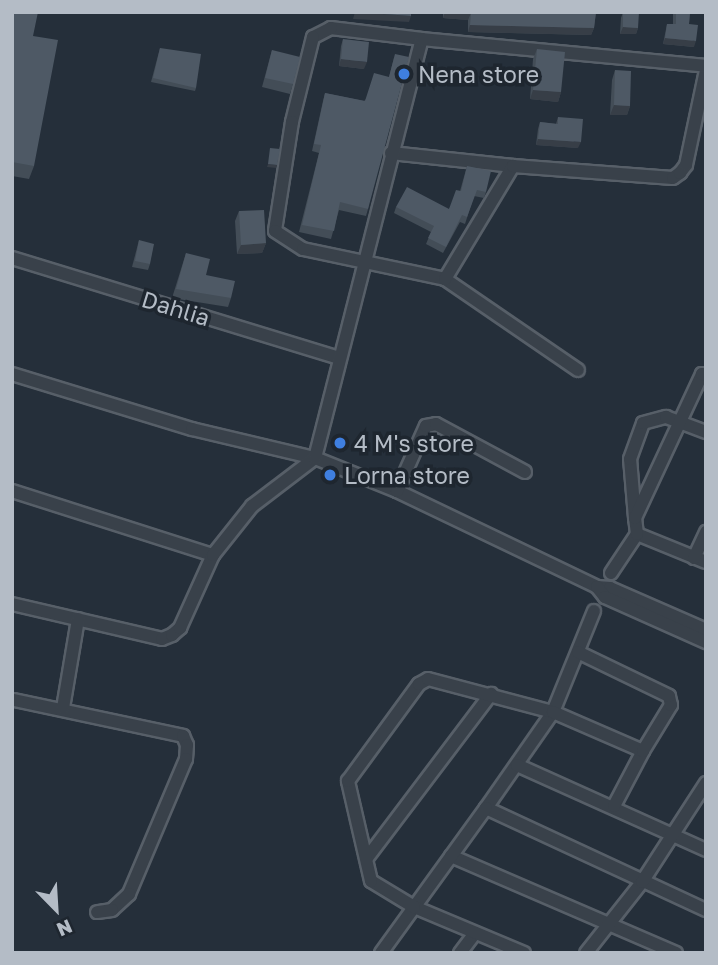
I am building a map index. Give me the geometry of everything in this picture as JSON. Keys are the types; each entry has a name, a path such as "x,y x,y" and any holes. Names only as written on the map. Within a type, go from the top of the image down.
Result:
{"street":[{"path":"391,152 513,166 673,178 687,165 706,68 422,38 322,31 313,37 304,67 275,231 303,249 445,279 578,370"},
{"path":"12,604 162,639 172,635 180,628 213,555 252,506 315,458 422,38"},
{"path":"445,279 513,166"},
{"name":"Dahlia","path":"12,258 340,358"},
{"path":"635,518 705,371"},
{"path":"12,374 192,429 315,458 397,491 704,635"},
{"path":"611,573 637,534 630,459 638,430 654,419 680,421 706,432"},
{"path":"397,491 426,426 436,424 525,472"},
{"path":"12,491 213,555"},
{"path":"637,534 700,560 706,532"},
{"path":"381,953 553,712 594,611"},
{"path":"62,708 78,619"},
{"path":"578,652 669,696 671,705 614,806"},
{"path":"524,953 414,907 370,881 348,781 419,684 428,679 553,712 643,751"},
{"path":"367,858 491,694"},
{"path":"15,700 183,736 187,745 186,759 129,894 113,910 97,912"},
{"path":"517,765 614,806 706,850"},
{"path":"586,953 642,882 706,783"},
{"path":"486,808 706,910"},
{"path":"451,856 676,953"},
{"path":"460,953 475,933"}],"building":[{"path":"12,12 38,12 33,36 58,40 34,166 12,162"},
{"path":"356,12 411,12 411,16"},
{"path":"461,12 596,12 594,28 470,25 471,13"},
{"path":"623,12 639,12 638,28 623,27"},
{"path":"676,12 690,12 689,24 698,25 696,41 665,38 667,24 676,24"},
{"path":"343,39 369,42 367,62 341,59"},
{"path":"160,48 201,54 196,88 153,78"},
{"path":"537,49 565,52 561,92 533,90"},
{"path":"272,50 300,57 293,84 265,78"},
{"path":"395,54 409,57 368,209 340,202 334,231 302,225 321,145 314,144 325,93 365,101 374,73 389,77"},
{"path":"615,70 631,71 630,106 614,105"},
{"path":"558,117 583,119 581,142 538,139 540,122 558,124"},
{"path":"270,148 280,149 277,165 268,164"},
{"path":"467,166 491,171 486,192 477,190 467,217 462,215 446,247 428,238 434,226 396,207 407,187 449,209 456,190 461,191"},
{"path":"264,210 266,243 241,245 239,211"},
{"path":"139,240 154,244 150,264 135,261"},
{"path":"186,253 210,259 206,275 235,281 231,298 176,289"}],"place":[{"name":"Nena store","path":"404,74"},
{"name":"4 M's store","path":"340,443"},
{"name":"Lorna store","path":"330,475"}]}
